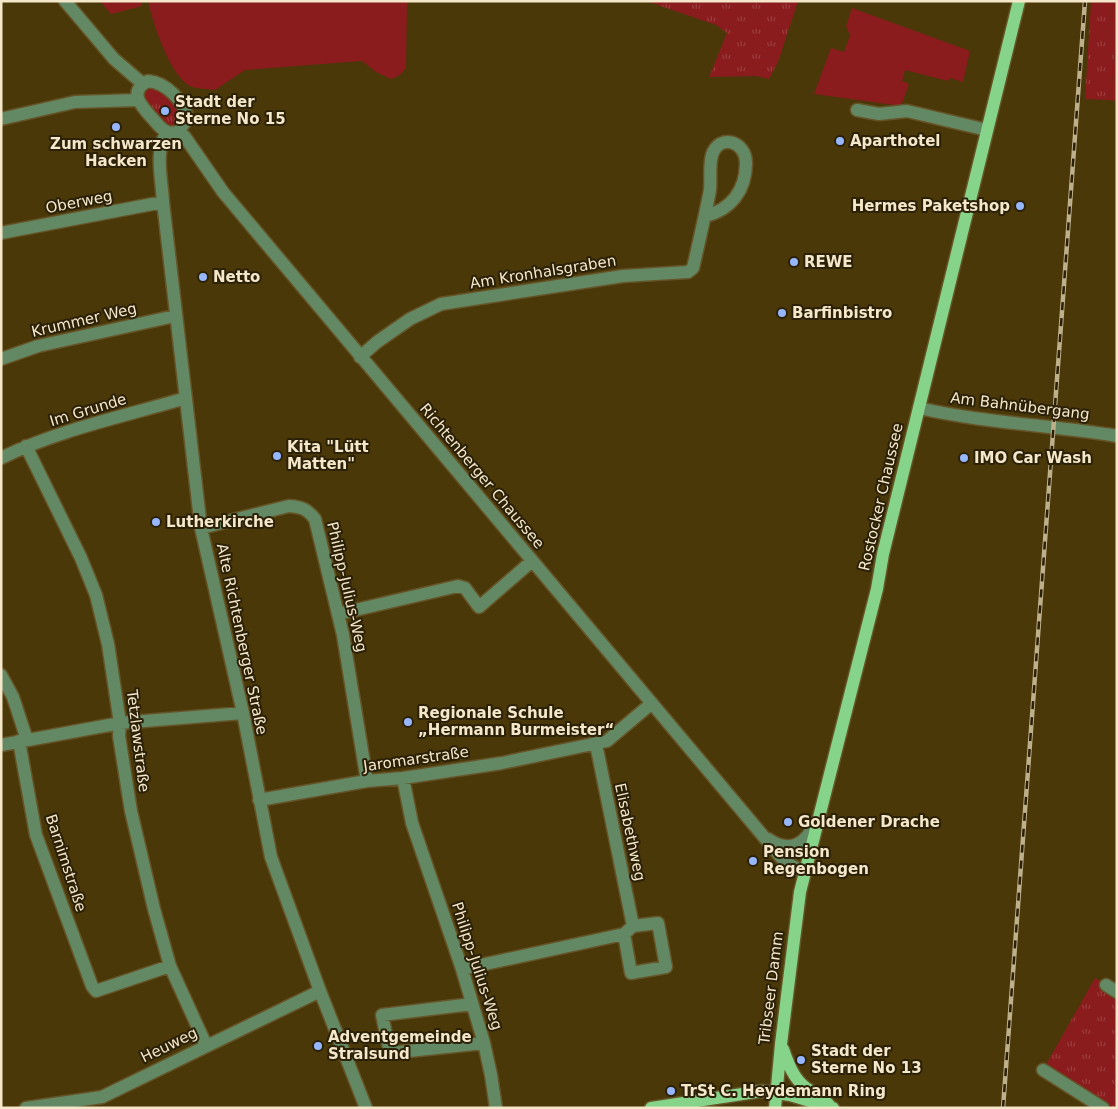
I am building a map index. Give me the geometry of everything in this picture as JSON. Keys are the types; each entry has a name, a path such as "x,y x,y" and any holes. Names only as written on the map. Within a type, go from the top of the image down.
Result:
{"main road":[{"name":"Rostocker Chaussee","path":"804,872 820,817 877,589 883,554 1019,1"},
{"name":"Tribseer Damm","path":"775,1108 795,920 804,872"},
{"path":"781,1044 789,1066 797,1078 806,1087 824,1098 832,1107"},
{"path":"651,1108 762,1091 777,1092 832,1107"}],"street":[{"path":"1,119 75,102 138,100 137,94 143,84 114,59 65,1"},
{"name":"Alte Richtenberger Straße","path":"143,84 148,81 156,81 163,85 187,113 187,119 162,139 160,150 163,202 175,316 201,528 243,712 271,857 320,991 366,1108"},
{"name":"Richtenberger Chaussee","path":"138,100 162,129 173,132 224,192 360,357 785,862 804,872"},
{"path":"858,110 879,114 907,111 987,130"},
{"name":"Am Kronhalsgraben","path":"360,357 377,342 410,319 441,304 623,276 688,272 692,268 705,216 712,156 716,148 724,143 737,144 742,148 746,156 746,166 743,182 736,199 716,214 705,216"},
{"name":"Oberweg","path":"1,233 163,202"},
{"name":"Krummer Weg","path":"1,359 38,346 175,316"},
{"name":"Im Grunde","path":"1,458 26,446 186,398"},
{"name":"Am Bahnübergang","path":"919,408 1007,422 1071,428 1117,436"},
{"name":"Tetzlawstraße","path":"26,446 81,558 96,595 108,644 131,811 154,909 170,966 206,1045"},
{"name":"Philipp-Julius-Weg","path":"201,528 290,506 308,510 315,519 343,635 367,781"},
{"path":"338,614 458,586 465,588 479,606 532,561"},
{"name":"Barnimstraße","path":"1,675 13,697 23,740 36,835 92,986 96,990 170,966"},
{"name":"Jaromarstraße","path":"259,800 367,781 403,778 502,764 596,744 607,741 652,703"},
{"path":"1,745 120,723 243,712"},
{"name":"Elisabethweg","path":"462,968 628,930 596,744"},
{"name":"Philipp-Julius-Weg","path":"403,778 412,823 462,968 484,1043 496,1108"},
{"name":"Richtenberger Chaussee","path":"765,837 780,846 794,846 808,836 820,817"},
{"name":"Heuweg","path":"26,1108 102,1097 320,991"},
{"path":"472,1004 382,1015 390,1053 484,1043"},
{"path":"1043,1070 1103,1108"}],"green space":[{"path":"100,1 141,1 142,6 111,14"},
{"path":"148,1 407,1 406,68 400,75 391,79 376,72 362,61 245,70 215,90 194,87 181,79 168,59"},
{"path":"646,1 798,1 778,62 769,79 756,76 709,77 727,33 716,25"},
{"path":"1091,1 1109,1 1111,16 1106,33 1108,44 1116,44 1109,100 1085,99"},
{"path":"1109,1 1117,1 1117,101 1109,100 1116,44 1107,44 1106,33 1111,16"},
{"path":"852,8 970,51 963,82 950,78 948,81 905,70 902,81 909,84 901,106 814,94 831,48 844,52 850,35 846,26"},
{"path":"152,88 165,96 174,105 180,119 176,125 171,126 164,123 145,100 145,93"},
{"path":"1095,978 1117,991 1117,1108 1103,1108 1043,1070"}],"railway":[{"path":"1003,1108 1085,1"}],"place":[{"name":"Stadt der Sterne No 15","path":"165,111"},
{"name":"Zum schwarzen Hacken","path":"116,127"},
{"name":"Aparthotel","path":"840,141"},
{"name":"Hermes Paketshop","path":"1020,206"},
{"name":"REWE","path":"794,262"},
{"name":"Netto","path":"203,277"},
{"name":"Barfinbistro","path":"782,313"},
{"name":"Kita \"Lütt Matten\"","path":"277,456"},
{"name":"IMO Car Wash","path":"964,458"},
{"name":"Lutherkirche","path":"156,522"},
{"name":"Regionale Schule „Hermann Burmeister“","path":"408,722"},
{"name":"Goldener Drache","path":"788,822"},
{"name":"Pension Regenbogen","path":"753,861"},
{"name":"Adventgemeinde Stralsund","path":"318,1046"},
{"name":"Stadt der Sterne No 13","path":"801,1060"},
{"name":"TrSt C. Heydemann Ring","path":"671,1091"}]}
